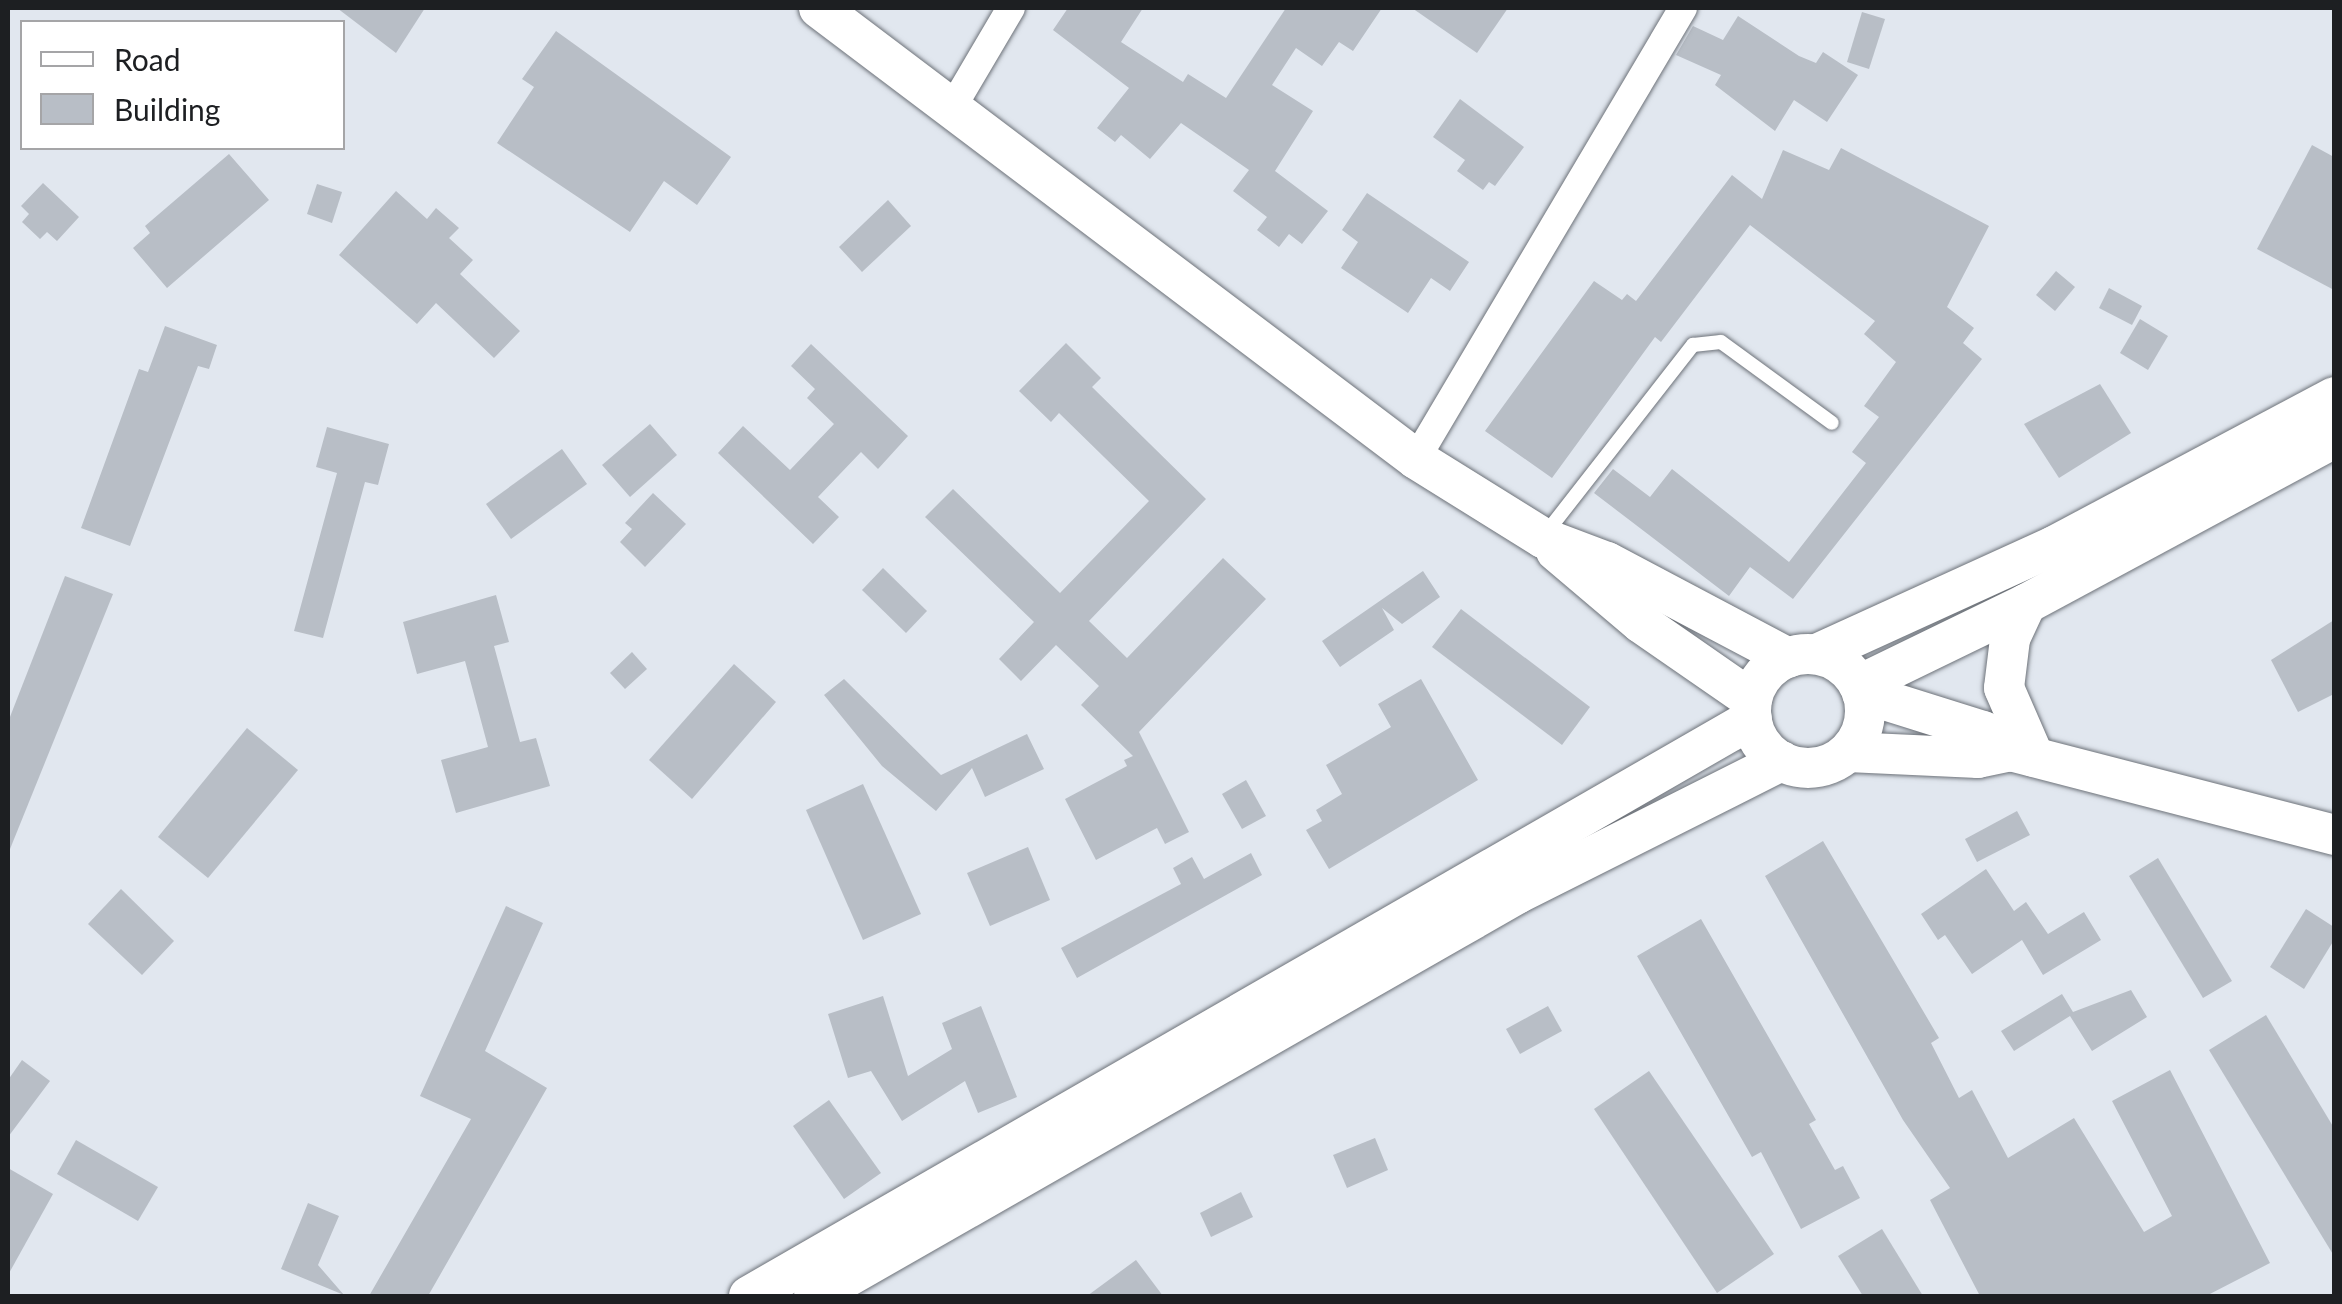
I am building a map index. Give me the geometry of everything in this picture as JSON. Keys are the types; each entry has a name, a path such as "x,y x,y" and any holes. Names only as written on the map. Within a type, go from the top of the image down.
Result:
{"street":[{"path":"819,8 1416,459 1543,538 1607,562 1802,656 1834,660 1861,689 1983,732 2022,754 2334,835"},
{"path":"952,108 1011,8"},
{"path":"1416,459 1683,8"},
{"path":"2022,754 1978,758 1848,752 1816,767 1781,761 1762,744 1752,710 1761,679 1802,656 2054,546 2334,397"},
{"path":"1861,689 2334,438"},
{"path":"1543,538 1592,585 1752,710"},
{"path":"2022,754 2004,688 2010,638 2026,604"},
{"path":"1848,752 1863,724 1861,689"},
{"path":"748,1296 1752,710"},
{"path":"814,1296 1517,894 1781,761"}],"lane":[{"path":"1543,538 1693,345 1721,342 1832,423"}],"building":[{"path":"337,8 425,8 396,53"},
{"path":"1068,8 1143,8 1121,42 1183,82 1188,74 1226,98 1286,8 1382,8 1353,51 1339,42 1322,66 1296,48 1272,85 1313,111 1275,171 1328,211 1302,244 1289,234 1279,247 1257,230 1267,217 1233,191 1249,170 1181,123 1150,159 1121,135 1115,142 1097,128 1129,88 1053,30"},
{"path":"1412,8 1508,8 1477,53"},
{"path":"1862,12 1885,19 1869,69 1847,62"},
{"path":"1738,16 1799,56 1816,63 1823,52 1858,75 1827,122 1794,100 1775,131 1715,85 1721,75 1676,55 1693,26 1723,40"},
{"path":"556,31 731,157 697,205 664,181 630,232 497,143 534,87 522,79"},
{"path":"1460,99 1524,147 1495,186 1489,182 1483,190 1457,171 1465,160 1433,137"},
{"path":"2312,145 2334,157 2334,290 2257,249"},
{"path":"1841,148 1989,226 1947,307 1974,328 1963,343 1982,359 1793,599 1750,567 1729,596 1594,493 1613,469 1650,497 1672,469 1789,562 1866,463 1852,452 1879,417 1864,406 1896,362 1864,334 1875,321 1750,225 1661,342 1655,337 1552,478 1485,431 1594,281 1622,300 1627,294 1636,301 1732,175 1762,199 1783,150 1829,170"},
{"path":"229,154 269,200 167,288 133,248 150,233 145,226"},
{"path":"43,183 79,217 57,241 47,232 40,239 22,222 29,214 21,206"},
{"path":"317,184 342,192 332,223 307,214"},
{"path":"396,191 427,219 436,208 459,228 449,238 473,260 460,274 520,331 494,358 436,303 417,324 339,255"},
{"path":"1367,193 1469,262 1450,291 1431,278 1408,313 1341,268 1358,242 1342,230"},
{"path":"888,200 911,226 862,272 839,247"},
{"path":"2056,271 2075,287 2055,311 2036,295"},
{"path":"2109,288 2142,306 2132,325 2099,308"},
{"path":"2140,319 2168,336 2148,370 2120,353"},
{"path":"165,326 217,345 209,369 198,366 130,546 81,528 139,369 148,372"},
{"path":"1066,343 1101,378 1092,387 1206,499 1089,621 1127,658 1223,558 1266,599 1139,732 1189,832 1165,844 1157,828 1096,860 1065,799 1127,766 1124,760 1133,756 1081,705 1099,686 1056,645 1021,681 999,659 1034,622 925,517 953,489 1060,593 1149,501 1059,413 1051,422 1019,391"},
{"path":"811,344 908,436 878,469 861,452 818,497 839,517 813,544 718,453 743,426 790,470 834,424 807,398 815,389 791,366"},
{"path":"2100,384 2131,433 2059,478 2024,424"},
{"path":"650,424 677,455 630,497 602,465"},
{"path":"327,427 389,444 378,485 365,482 323,638 294,631 337,473 316,467"},
{"path":"562,449 587,484 511,539 486,504"},
{"path":"653,493 686,524 645,567 620,542 632,529 625,523"},
{"path":"883,568 927,611 906,633 862,590"},
{"path":"1423,571 1440,597 1402,624 1382,608 1394,630 1340,667 1322,641"},
{"path":"65,576 113,594 8,854 8,722"},
{"path":"496,595 509,642 494,646 520,742 536,738 550,786 456,813 441,760 488,747 465,661 417,674 403,622"},
{"path":"1461,609 1590,707 1562,745 1432,647"},
{"path":"2334,620 2334,694 2298,712 2271,660"},
{"path":"632,652 647,669 625,689 610,673"},
{"path":"734,664 776,702 692,799 649,760"},
{"path":"844,679 941,775 1027,734 1044,769 985,797 972,768 936,811 882,766 824,695"},
{"path":"1421,679 1478,780 1329,869 1306,830 1322,821 1316,810 1342,794 1326,765 1391,727 1378,704"},
{"path":"247,728 298,770 208,878 158,837"},
{"path":"1246,780 1266,816 1242,829 1222,794"},
{"path":"863,784 921,914 863,940 806,810"},
{"path":"2017,811 2030,835 1977,862 1965,839"},
{"path":"1823,841 1939,1038 1931,1043 1959,1098 1972,1090 2008,1158 2074,1118 2144,1232 2172,1216 2112,1101 2170,1070 2270,1263 2206,1296 1980,1296 1930,1200 1950,1188 1903,1120 1765,876"},
{"path":"1028,847 1050,900 990,926 967,873"},
{"path":"1251,853 1262,875 1077,978 1061,948 1181,884 1173,868 1192,857 1204,879"},
{"path":"2158,858 2232,981 2203,998 2129,876"},
{"path":"1986,869 2014,911 2026,902 2048,934 2084,912 2101,940 2043,975 2022,940 1972,974 1945,935 1938,940 1921,914"},
{"path":"121,889 174,941 142,975 88,924"},
{"path":"506,906 543,923 485,1051 547,1088 428,1296 369,1296 471,1119 420,1096"},
{"path":"2306,909 2334,927 2334,940 2304,989 2270,967"},
{"path":"1701,919 1816,1120 1809,1124 1835,1170 1843,1166 1860,1198 1801,1229 1761,1152 1752,1157 1637,956"},
{"path":"2131,990 2147,1017 2092,1051 2070,1016 2014,1051 2001,1031 2062,994 2073,1012"},
{"path":"883,996 908,1076 952,1049 942,1023 981,1006 1017,1097 978,1113 965,1081 902,1121 871,1071 848,1078 828,1014"},
{"path":"1548,1006 1562,1031 1520,1054 1506,1029"},
{"path":"2266,1015 2334,1128 2334,1256 2209,1050"},
{"path":"22,1060 50,1081 8,1137 8,1080"},
{"path":"1649,1071 1774,1254 1717,1293 1594,1109"},
{"path":"829,1100 881,1173 844,1199 793,1126"},
{"path":"1375,1138 1388,1170 1347,1188 1333,1155"},
{"path":"76,1140 158,1187 138,1221 57,1174"},
{"path":"8,1168 53,1194 8,1275"},
{"path":"1241,1192 1253,1217 1211,1237 1200,1213"},
{"path":"308,1203 339,1216 318,1265 344,1295 281,1269"},
{"path":"1882,1229 1923,1296 1863,1296 1838,1256"},
{"path":"1136,1260 1163,1296 1087,1296"}]}
